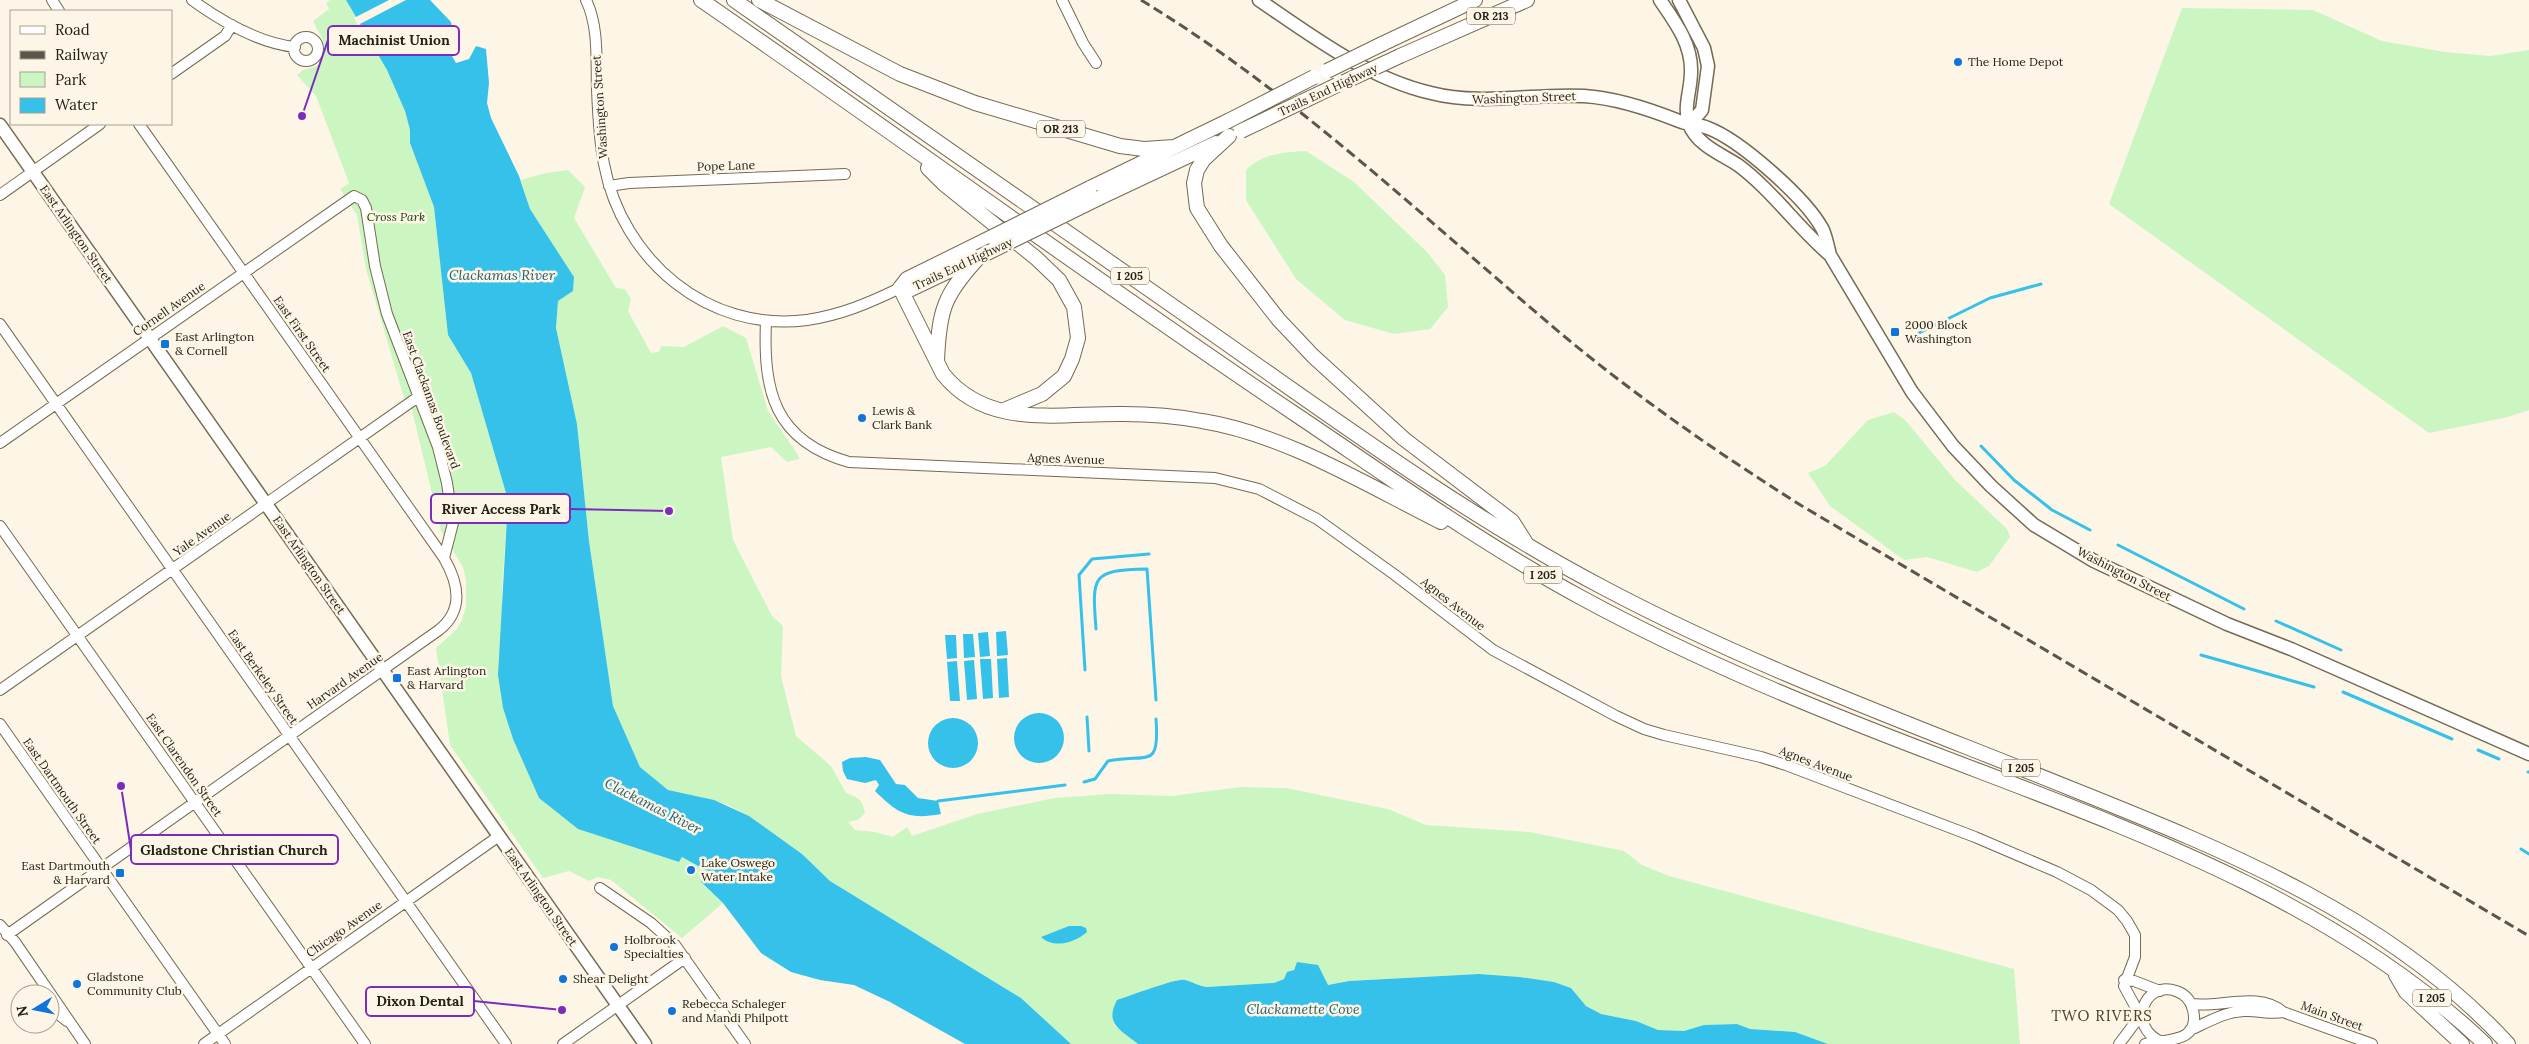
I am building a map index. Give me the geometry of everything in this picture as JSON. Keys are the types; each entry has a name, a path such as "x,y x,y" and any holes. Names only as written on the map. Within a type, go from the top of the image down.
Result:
{"highway":[{"name":"I 205","path":"701,0 1233,373 1413,494 1579,597 1711,662 1818,708 2125,829 2200,862 2312,918 2393,970 2470,1029 2486,1044"},
{"name":"I 205","path":"734,0 1312,403 1529,547 1694,634 1775,670 2131,812 2266,872 2342,915 2400,952 2462,999 2492,1026 2508,1044"},
{"name":"OR 213","path":"759,0 900,74 950,94 1128,148 1174,147"},
{"name":"Trails End Highway","path":"900,288 910,290 1090,188 1475,0"},
{"name":"Trails End Highway","path":"973,253 1102,197 1340,83 1527,0"},
{"path":"1235,134 1204,159 1196,170 1194,183 1197,208 1221,246 1279,320 1320,363 1404,439 1512,521 1529,547"},
{"path":"905,144 944,184 1036,258 1059,280 1074,307 1078,338 1072,360 1064,376 1042,394 1004,410"},
{"name":"OR 213","path":"937,363 939,326 944,305 973,253"},
{"path":"900,288 943,374 962,394 976,403 1037,417 1123,414 1156,415 1202,421 1244,431 1300,452 1506,553"},
{"path":"2393,970 2406,992 2462,1044"}],"main road":[{"name":"Washington Street","path":"1259,0 1327,45 1386,79 1421,90 1461,100 1558,95 1605,99 1640,107 1689,125 1702,143 1738,165 1771,193 1809,238 1830,255 1902,379 1953,446 1991,486 2034,525 2094,560 2227,624 2291,649 2529,754"},
{"path":"1660,0 1684,37 1689,53 1691,72 1686,104 1689,125"},
{"path":"1679,0 1704,48 1708,66 1702,110 1689,125"},
{"name":"East Arlington Street","path":"0,125 645,1044"}],"street":[{"path":"192,0 232,25 268,40 294,47"},
{"name":"Washington Street","path":"586,0 594,28 600,136 609,186 621,216 634,240 669,279 717,309 733,315 766,321 805,320 830,316 861,307 900,288"},
{"path":"1062,0 1083,43 1096,63"},
{"path":"172,73 225,36 232,25"},
{"path":"0,195 99,125"},
{"name":"East First Street","path":"140,125 444,558"},
{"name":"Pope Lane","path":"609,186 629,182 845,174"},
{"name":"Cornell Avenue","path":"0,443 352,196"},
{"name":"East Clackamas Boulevard","path":"352,196 358,197 366,208 381,293 442,459 450,498 452,530 444,558"},
{"name":"Agnes Avenue","path":"766,321 765,366 772,396 786,424 794,433 820,452 849,462 1208,478 1259,489 1317,519 1394,574 1493,650 1616,716 1644,729 1761,757 1786,765 1975,837 2057,872 2092,890 2118,910 2127,921 2134,935 2135,957 2132,969 2124,980"},
{"name":"East Berkeley Street","path":"0,324 506,1044"},
{"name":"Yale Avenue","path":"0,690 418,397"},
{"name":"East Clarendon Street","path":"0,526 365,1044"},
{"name":"Harvard Avenue","path":"7,935 439,630 451,618 455,608 456,584 444,558"},
{"name":"East Dartmouth Street","path":"0,724 225,1044"},
{"name":"Chicago Avenue","path":"204,1044 499,836"},
{"path":"600,888 658,930 685,958 745,1044"},
{"path":"0,925 15,942 85,1044"},
{"path":"7,935 9,946 36,984"},
{"path":"563,1044 685,958"},
{"path":"2162,1042 2148,1033 2142,1015 2131,1001 2124,986 2124,980 2134,981 2160,990 2175,990 2182,993 2192,1004 2194,1022 2190,1030"},
{"path":"2119,1044 2142,1015 2148,999 2160,990"},
{"name":"Main Street","path":"2192,1004 2212,1006 2259,1002 2275,1005 2283,1012 2372,1044"},
{"name":"Main Street","path":"2145,1044 2178,1040 2190,1030 2228,1013 2244,1010 2273,1014 2283,1012"},
{"path":"60,1015 70,1023"}],"green space":[{"name":"Cross Park","path":"330,0 346,0 387,70 405,111 410,130 410,143 434,207 448,335 471,373 508,500 502,589 503,708 513,739 539,798 578,829 679,862 682,857 707,871 701,883 723,903 682,938 611,880 598,877 589,881 569,871 543,878 450,745 436,648 456,630 462,620 466,606 466,580 463,567 441,531 412,410 404,398 366,269 357,215 340,189 349,183 316,96 297,75 303,70 317,66 322,60 325,50 324,44 313,21 329,9 326,3"},
{"path":"2182,8 2313,10 2382,41 2445,52 2490,56 2529,50 2529,410 2508,417 2429,433 2109,204"},
{"path":"1306,151 1354,182 1427,252 1445,275 1448,307 1430,329 1394,334 1345,320 1296,279 1246,200 1246,170 1266,157 1282,153"},
{"path":"568,170 585,187 574,218 616,288 625,289 631,299 628,311 651,353 658,352 662,346 684,347 723,326 746,338 768,411 798,455 799,459 787,462 771,447 721,457 733,540 772,616 783,626 781,676 796,736 831,766 846,793 857,798 863,805 865,813 858,820 848,822 855,830 875,832 893,837 907,827 912,836 977,814 1054,798 1110,794 1172,796 1241,787 1286,788 1388,809 1426,825 1529,832 1624,851 1642,865 1669,876 2014,969 2020,1044 1828,1044 1795,1032 1750,1029 1737,1024 1704,1025 1684,1031 1658,1030 1636,1021 1601,1014 1586,1006 1571,988 1554,982 1479,974 1349,981 1328,985 1297,962 1288,975 1274,983 1207,987 1180,980 1117,1000 1114,1025 1138,1044 1071,1044 1021,998 830,881 802,854 749,816 726,804 668,790 640,767 613,706 589,541 577,424 556,328 558,301 573,291 574,277 530,209 521,180 546,173"},
{"path":"1894,412 1906,421 1954,479 2007,529 2010,537 1989,566 1977,572 1927,557 1904,560 1830,506 1808,473 1825,466 1868,420"}],"water":[{"name":"Clackamas River","path":"346,0 430,0 451,22 456,47 452,56 456,63 469,59 476,46 486,49 489,83 487,103 491,118 519,176 530,209 574,277 573,291 558,301 556,328 577,424 589,541 613,706 640,767 668,790 714,800 749,816 802,854 830,881 1021,998 1071,1044 965,1044 890,1002 854,985 820,980 791,972 761,953 723,903 701,882 707,871 682,857 679,862 578,829 539,798 513,739 503,708 498,675 508,500 471,373 448,335 434,207 410,143 410,130 405,111 387,70"},
{"path":"1006,631 1008,655 997,656 996,632"},
{"path":"988,632 990,656 980,657 978,633"},
{"path":"963,634 973,634 975,657 964,658"},
{"path":"945,635 956,635 957,658 947,659"},
{"path":"1007,658 1009,697 999,698 997,659"},
{"path":"980,659 991,659 993,698 983,699"},
{"path":"974,660 977,699 967,700 964,661"},
{"path":"957,661 960,701 950,701 947,662"},
{"path":"1039,713 1048,715 1059,724 1064,738 1062,747 1053,758 1039,763 1030,761 1019,752 1014,738 1016,729 1025,718"},
{"path":"953,718 962,720 973,729 978,743 976,752 967,763 953,768 944,766 933,757 928,743 930,734 939,723"},
{"path":"866,757 880,760 896,784 905,785 918,798 938,801 941,814 920,816 905,813 891,805 875,791 879,785 876,780 865,783 847,779 843,771 842,762 850,758"},
{"path":"1069,926 1081,926 1086,928 1087,932 1070,942 1058,944 1046,941 1041,937"},
{"name":"Clackamette Cove","path":"1297,962 1318,965 1328,985 1349,981 1479,974 1554,982 1571,988 1586,1006 1601,1014 1636,1021 1658,1030 1684,1031 1704,1025 1737,1024 1750,1029 1795,1032 1828,1044 1138,1044 1120,1030 1113,1021 1113,1008 1117,1000 1163,984 1180,980 1207,987 1274,983 1284,979 1287,972 1294,970"}],"pier":[{"path":"389,0 406,0 358,25 354,18"}],"waterway":[{"path":"1919,333 1990,298 2041,284"},
{"path":"1981,446 2014,480 2052,510 2090,530"},
{"path":"2118,545 2244,609"},
{"path":"1085,670 1079,575 1092,559 1149,554"},
{"path":"1096,629 1094,597 1099,580 1105,574 1115,571 1147,569 1156,700"},
{"path":"2276,621 2341,650"},
{"path":"2201,655 2314,687"},
{"path":"2343,692 2452,739"},
{"path":"1087,717 1089,751"},
{"path":"1084,782 1095,779 1108,761 1141,758 1153,753 1157,735 1156,719"},
{"path":"2478,750 2499,759"},
{"path":"938,801 1065,785"},
{"path":"2521,849 2529,854"}],"railway":[{"path":"1141,0 1195,35 1297,109 1569,341 1634,391 1734,462 1802,506 2529,936"}],"place":[{"name":"The Home Depot","path":"1958,62"},
{"name":"Machinist Union","path":"302,116"},
{"name":"2000 Block Washington","path":"1895,332"},
{"name":"East Arlington & Cornell","path":"165,344"},
{"name":"Lewis & Clark Bank","path":"862,418"},
{"name":"River Access Park","path":"669,511"},
{"name":"East Arlington & Harvard","path":"397,678"},
{"name":"Gladstone Christian Church","path":"121,786"},
{"name":"Lake Oswego Water Intake","path":"691,870"},
{"name":"East Dartmouth & Harvard","path":"120,873"},
{"name":"Holbrook Specialties","path":"614,947"},
{"name":"Shear Delight","path":"563,979"},
{"name":"Gladstone Community Club","path":"77,984"},
{"name":"Dixon Dental","path":"562,1010"},
{"name":"Rebecca Schaleger and Mandi Philpott","path":"672,1011"}],"district":[{"name":"TWO RIVERS","path":"2102,1016"}]}
